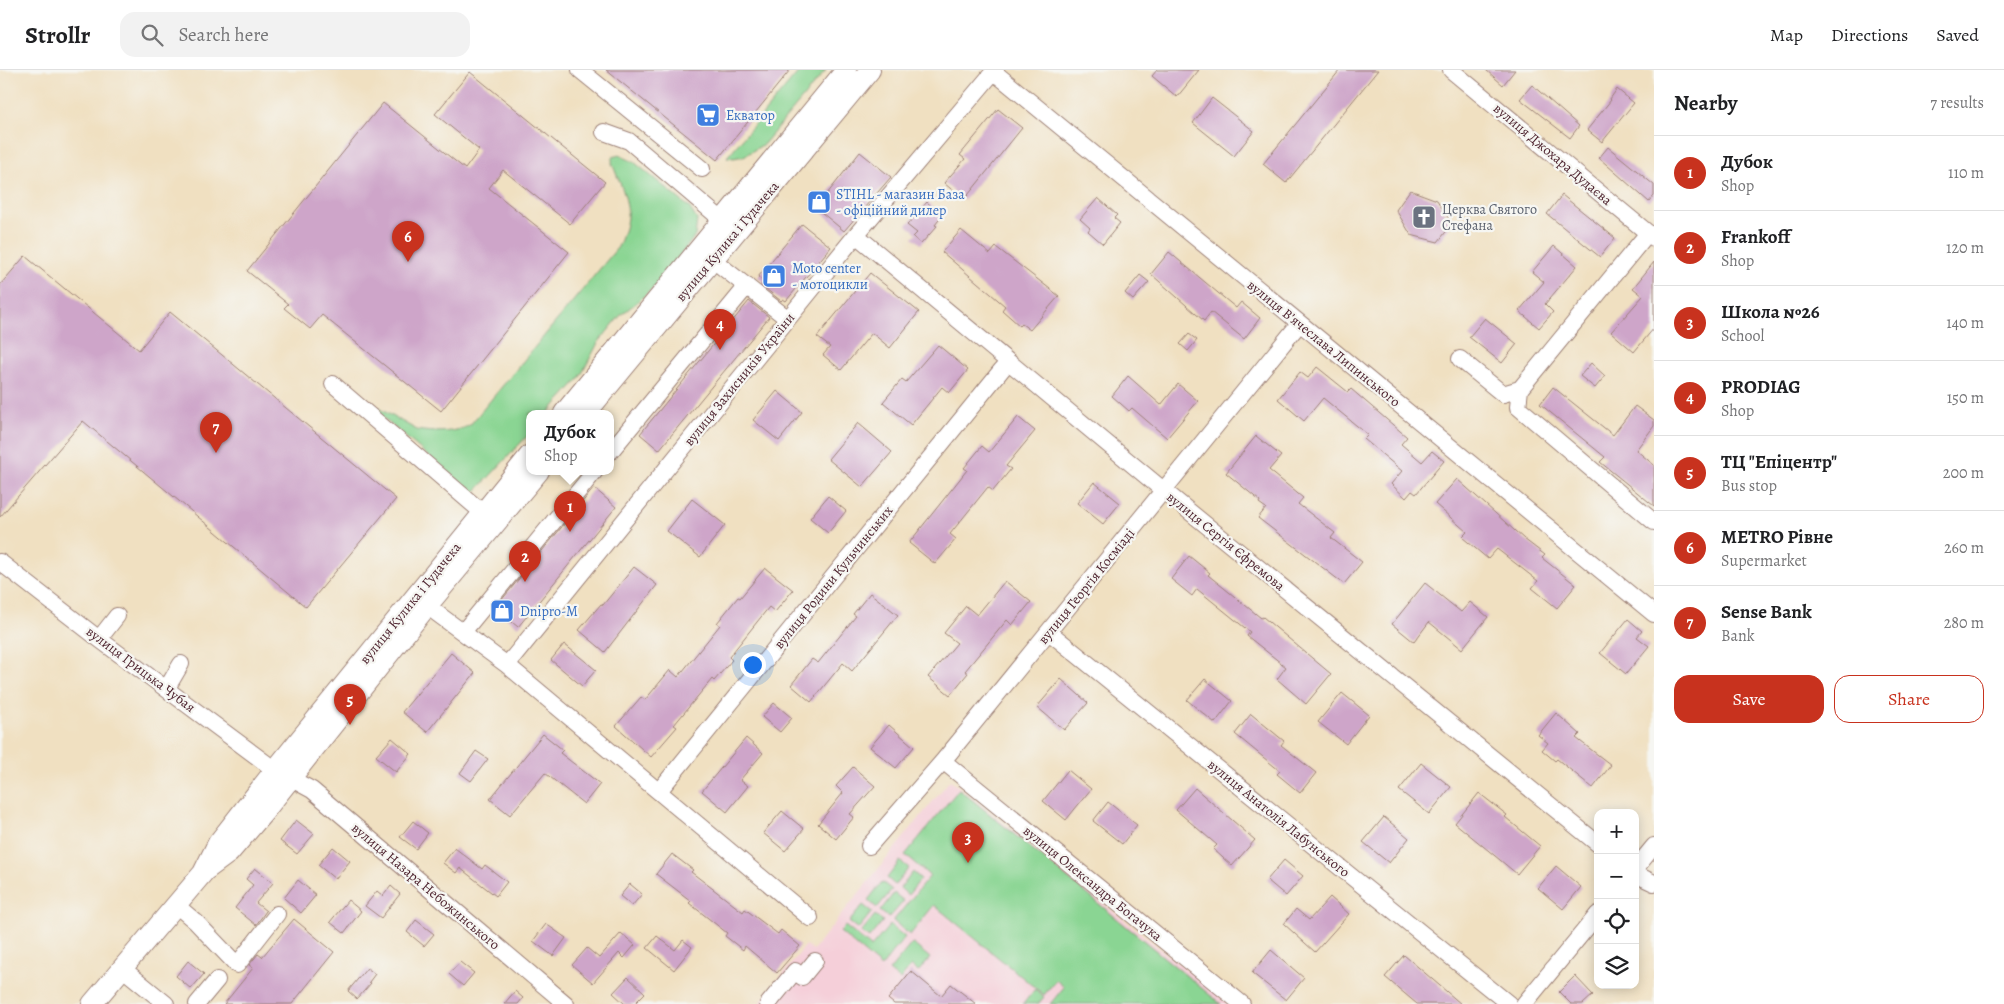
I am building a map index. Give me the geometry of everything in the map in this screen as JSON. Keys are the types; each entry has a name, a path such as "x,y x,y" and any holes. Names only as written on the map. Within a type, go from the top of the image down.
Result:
{"main road":[{"name":"вулиця Кулика і Гудачека","path":"566,410 846,70"},
{"name":"вулиця Кулика і Гудачека","path":"588,410 870,70"},
{"name":"вулиця Кулика і Гудачека","path":"283,774 483,513 526,460"},
{"name":"вулиця Кулика і Гудачека","path":"92,1004 203,873 218,843 283,774 427,606 536,475"}],"street":[{"path":"580,70 702,169"},
{"name":"вулиця Джохара Дудаєва","path":"1451,70 1651,236"},
{"name":"вулиця Захисників України","path":"507,665 856,235 994,71"},
{"name":"вулиця Вʼячеслава Липинського","path":"994,71 1299,324 1654,614"},
{"path":"604,132 629,140 722,220"},
{"name":"вулиця Сергія Єфремова","path":"856,235 1163,490 1594,841"},
{"path":"1460,359 1502,394 1520,389 1651,236"},
{"path":"712,259 788,319"},
{"path":"614,447 747,286"},
{"name":"вулиця Георгія Косміаді","path":"869,846 944,761 1299,324"},
{"name":"вулиця Родини Кульчинських","path":"659,791 1008,362"},
{"path":"333,384 483,513"},
{"path":"1520,389 1518,407 1654,522"},
{"path":"463,632 591,475"},
{"name":"вулиця Грицька Чубая","path":"0,562 99,639 283,774"},
{"path":"427,606 507,665 810,918"},
{"path":"99,639 117,616"},
{"name":"вулиця Анатолія Лабунського","path":"1049,632 1509,1004"},
{"path":"167,688 181,664"},
{"name":"вулиця Олександра Богачука","path":"944,761 1242,1004"},
{"name":"вулиця Назара Небожинського","path":"283,774 312,790 566,1004"},
{"path":"1639,864 1654,846"},
{"path":"1639,876 1654,883"},
{"path":"176,905 196,922 237,965 277,914"},
{"path":"1524,1004 1594,919"},
{"path":"768,1004 795,971 802,977 816,960"},
{"path":"122,968 166,1004"},
{"path":"197,1004 217,980"}],"shaded area":[{"path":"950,780 1229,1004 759,1004 806,945 813,950"}],"green space":[{"path":"800,70 826,70 764,144 744,156 727,157"},
{"path":"619,155 634,162 689,207 697,220 695,236 656,286 620,316 598,343 579,379 551,410 526,410 526,437 477,490 471,492 357,396 417,430 444,432 458,430 470,425 618,247 626,223 627,204 612,163 613,157"},
{"path":"959,789 1221,1004 1050,1004 1064,987 1056,980 1044,995 934,905 910,935 893,921 930,876 905,855"},
{"path":"900,861 909,868 895,885 887,878"},
{"path":"913,872 921,879 908,895 900,888"},
{"path":"882,882 892,890 877,908 868,900"},
{"path":"894,893 904,901 889,918 880,911"},
{"path":"863,905 872,912 858,929 849,922"},
{"path":"875,915 883,921 869,938 861,932"},
{"path":"890,925 905,937 881,967 840,932 845,926 871,947"},
{"path":"912,943 930,958 918,972 911,966 900,980 889,971"},
{"path":"1035,989 1044,997 1038,1004 1023,1004"}],"building":[{"name":"Екватор","path":"606,70 790,70 717,160"},
{"path":"1157,70 1199,70 1177,97 1152,76"},
{"path":"1340,70 1378,70 1286,183 1263,164"},
{"path":"1486,70 1515,70 1503,85"},
{"path":"470,72 605,182 570,224 503,170 489,188 569,252 441,411 322,315 310,329 284,308 288,304 247,271 383,103 465,169 479,150 435,114"},
{"path":"1532,85 1579,126 1570,138 1520,99"},
{"path":"1617,89 1634,103 1602,142 1587,130 1611,100"},
{"path":"1212,98 1254,131 1234,156 1193,123"},
{"path":"998,109 1022,128 964,200 944,183 965,159 960,155"},
{"path":"1608,147 1654,185 1654,196 1649,202 1599,158"},
{"path":"860,152 891,177 844,231 816,208"},
{"name":"Церква Святого Стефана","path":"1410,190 1437,200 1452,224 1438,242 1411,235 1396,210"},
{"path":"1562,195 1615,238 1600,257 1547,214"},
{"path":"1098,198 1117,215 1114,218 1120,223 1103,244 1088,231 1090,228 1080,219"},
{"path":"927,202 942,216 935,225 937,226 921,244 913,237 917,233 907,225"},
{"path":"802,224 831,247 786,301 783,299 781,301 761,285 764,282 758,277"},
{"path":"961,230 990,254 996,247 1059,296 1030,330 1022,324 1020,326 1002,310 1005,306 942,252"},
{"path":"1554,246 1577,266 1545,304 1553,312 1539,328 1519,311 1544,282 1532,272"},
{"path":"1169,252 1236,308 1241,302 1260,318 1244,339 1211,312 1204,321 1151,274"},
{"path":"25,256 139,350 170,312 396,499 306,607 83,421 0,517 0,285"},
{"path":"1654,262 1654,328 1634,352 1611,332 1643,296 1633,288"},
{"path":"870,273 919,312 890,348 872,333 841,370 823,355 830,347 817,337"},
{"path":"1140,275 1149,282 1133,300 1125,293"},
{"path":"749,301 769,317 659,450 640,434"},
{"path":"1485,318 1517,344 1502,363 1469,337"},
{"path":"1189,334 1197,340 1188,351 1180,344"},
{"path":"938,345 968,370 949,393 942,387 911,425 883,402 902,379 906,382"},
{"path":"1591,363 1605,376 1595,388 1580,376"},
{"path":"1317,367 1348,392 1351,389 1407,437 1401,444 1422,462 1432,451 1444,461 1416,494 1412,491 1406,498 1391,484 1402,471 1364,439 1368,435 1323,398 1304,421 1278,399 1300,372 1308,378"},
{"path":"1128,376 1161,405 1178,384 1198,401 1167,438 1132,408 1129,411 1112,396"},
{"path":"1553,387 1613,435 1635,406 1654,420 1654,426 1636,450 1654,465 1654,506 1600,462 1605,457 1540,404"},
{"path":"777,391 802,412 779,441 753,420"},
{"path":"1018,417 1035,431 1006,466 1011,469 993,491 988,487 950,534 956,539 935,564 909,543 967,470 964,468 982,446 989,452"},
{"path":"858,423 892,452 862,487 828,459"},
{"path":"1256,436 1281,456 1269,470 1303,498 1298,504 1335,533 1331,538 1362,562 1344,584 1258,518 1266,508 1226,473"},
{"path":"1457,479 1524,539 1545,555 1542,558 1576,585 1557,608 1532,588 1538,581 1497,549 1488,559 1462,537 1467,532 1435,504"},
{"path":"1094,482 1120,503 1103,524 1077,503"},
{"path":"594,488 616,507 518,627 495,608"},
{"path":"828,496 846,511 828,533 810,518"},
{"path":"692,499 725,525 700,557 667,531"},
{"path":"1189,556 1210,573 1208,575 1261,618 1263,617 1331,674 1306,704 1277,679 1286,667 1247,636 1250,632 1197,589 1192,596 1171,579"},
{"path":"634,567 657,585 605,652 579,630 601,604 603,605"},
{"path":"765,568 793,590 775,612 769,607 729,657 732,660 714,681 712,679 674,725 677,727 651,757 616,726 641,697 645,700 670,670 678,677 720,625 717,623"},
{"path":"1005,581 1031,602 1012,625 1007,620 965,671 968,673 950,695 928,677 957,643 944,633 966,606 977,615"},
{"path":"1425,583 1461,612 1470,602 1488,617 1462,649 1429,622 1414,642 1392,624"},
{"path":"870,593 898,615 852,671 843,663 811,702 791,685 812,659 818,663 856,616 853,614"},
{"path":"1628,619 1642,631 1637,637 1649,646 1626,674 1600,653"},
{"path":"564,644 596,670 582,686 551,660"},
{"path":"451,653 475,673 427,732 402,712"},
{"path":"1061,679 1088,703 1064,730 1037,707"},
{"path":"1205,679 1232,701 1215,723 1187,700"},
{"path":"1342,693 1369,715 1346,744 1318,722"},
{"path":"774,703 792,718 780,732 762,717"},
{"path":"1556,713 1580,734 1576,738 1611,765 1593,788 1557,759 1555,761 1542,750 1548,743 1538,735"},
{"path":"1251,714 1284,741 1281,745 1316,773 1300,793 1277,774 1280,771 1235,734"},
{"path":"889,725 914,747 896,768 870,747"},
{"path":"543,734 563,750 560,753 600,784 584,804 545,773 510,815 490,799"},
{"path":"392,738 411,754 396,772 376,756"},
{"path":"746,738 763,753 740,780 748,786 727,812 702,791"},
{"path":"476,751 488,759 471,781 460,773"},
{"path":"1421,763 1451,787 1429,814 1399,790"},
{"path":"853,767 875,786 850,814 854,817 836,839 818,824 843,793 836,786"},
{"path":"1068,770 1091,789 1066,820 1043,801"},
{"path":"1195,788 1255,840 1232,866 1213,849 1217,845 1176,810"},
{"path":"1479,793 1507,815 1505,817 1540,846 1517,874 1455,823"},
{"path":"1108,802 1137,825 1122,844 1093,821"},
{"path":"782,811 804,829 785,851 763,833"},
{"path":"1384,817 1409,838 1389,863 1363,842"},
{"path":"296,820 314,834 297,854 280,841"},
{"path":"413,821 428,833 416,849 400,837"},
{"path":"333,847 350,861 335,879 318,865"},
{"path":"455,848 482,869 485,865 507,882 496,896 460,868 456,873 443,863"},
{"path":"672,854 693,870 691,872 743,912 745,909 778,934 781,930 800,946 777,973 745,946 743,950 725,936 727,933 689,903 691,901 656,874"},
{"path":"1284,860 1303,876 1286,896 1267,880"},
{"path":"1556,866 1581,887 1563,909 1538,888"},
{"path":"255,868 273,883 256,903 266,911 256,925 235,908 253,885 246,879"},
{"path":"298,880 316,895 301,913 284,898"},
{"path":"630,884 642,894 632,906 620,896"},
{"path":"391,886 400,894 381,918 365,906 377,891 383,896"},
{"path":"1330,897 1349,914 1315,952 1284,924 1296,909 1309,920"},
{"path":"348,900 361,911 344,933 330,922"},
{"path":"294,919 334,952 292,1004 224,1004 253,968 249,965 258,954 262,957"},
{"path":"416,920 434,934 424,946 407,932"},
{"path":"546,924 566,938 553,956 533,941"},
{"path":"621,933 635,945 624,958 619,953 593,983 572,965 587,948 599,958"},
{"path":"657,936 675,950 683,940 692,947 674,970 647,948"},
{"path":"1271,950 1304,978 1286,1000 1252,973"},
{"path":"1404,955 1461,1004 1417,1004 1385,977"},
{"path":"188,961 204,974 191,989 176,976"},
{"path":"460,962 474,973 463,986 449,974"},
{"path":"367,968 375,974 369,982 371,983 357,999 348,991"},
{"path":"911,971 941,996 951,984 976,1004 894,1004 888,999"},
{"path":"1575,976 1593,995 1583,1004 1571,1004 1559,992"},
{"path":"628,977 645,993 634,1004 625,1004 613,993"},
{"path":"515,991 523,998 518,1004 504,1004"}],"place":[{"name":"Екватор","path":"708,115"},
{"name":"STIHL - магазин База - офіційний дилер","path":"819,202"},
{"name":"Церква Святого Стефана","path":"1424,217"},
{"name":"METRO Рівне","path":"408,262"},
{"name":"Moto center - мотоцикли","path":"774,276"},
{"name":"PRODIAG","path":"720,350"},
{"name":"Sense Bank","path":"216,453"},
{"name":"Дубок","path":"570,532"},
{"name":"Frankoff","path":"525,582"},
{"name":"Dnipro-M","path":"502,611"},
{"name":"ТЦ \"Епіцентр\"","path":"350,725"},
{"name":"Школа №26","path":"968,863"}]}
